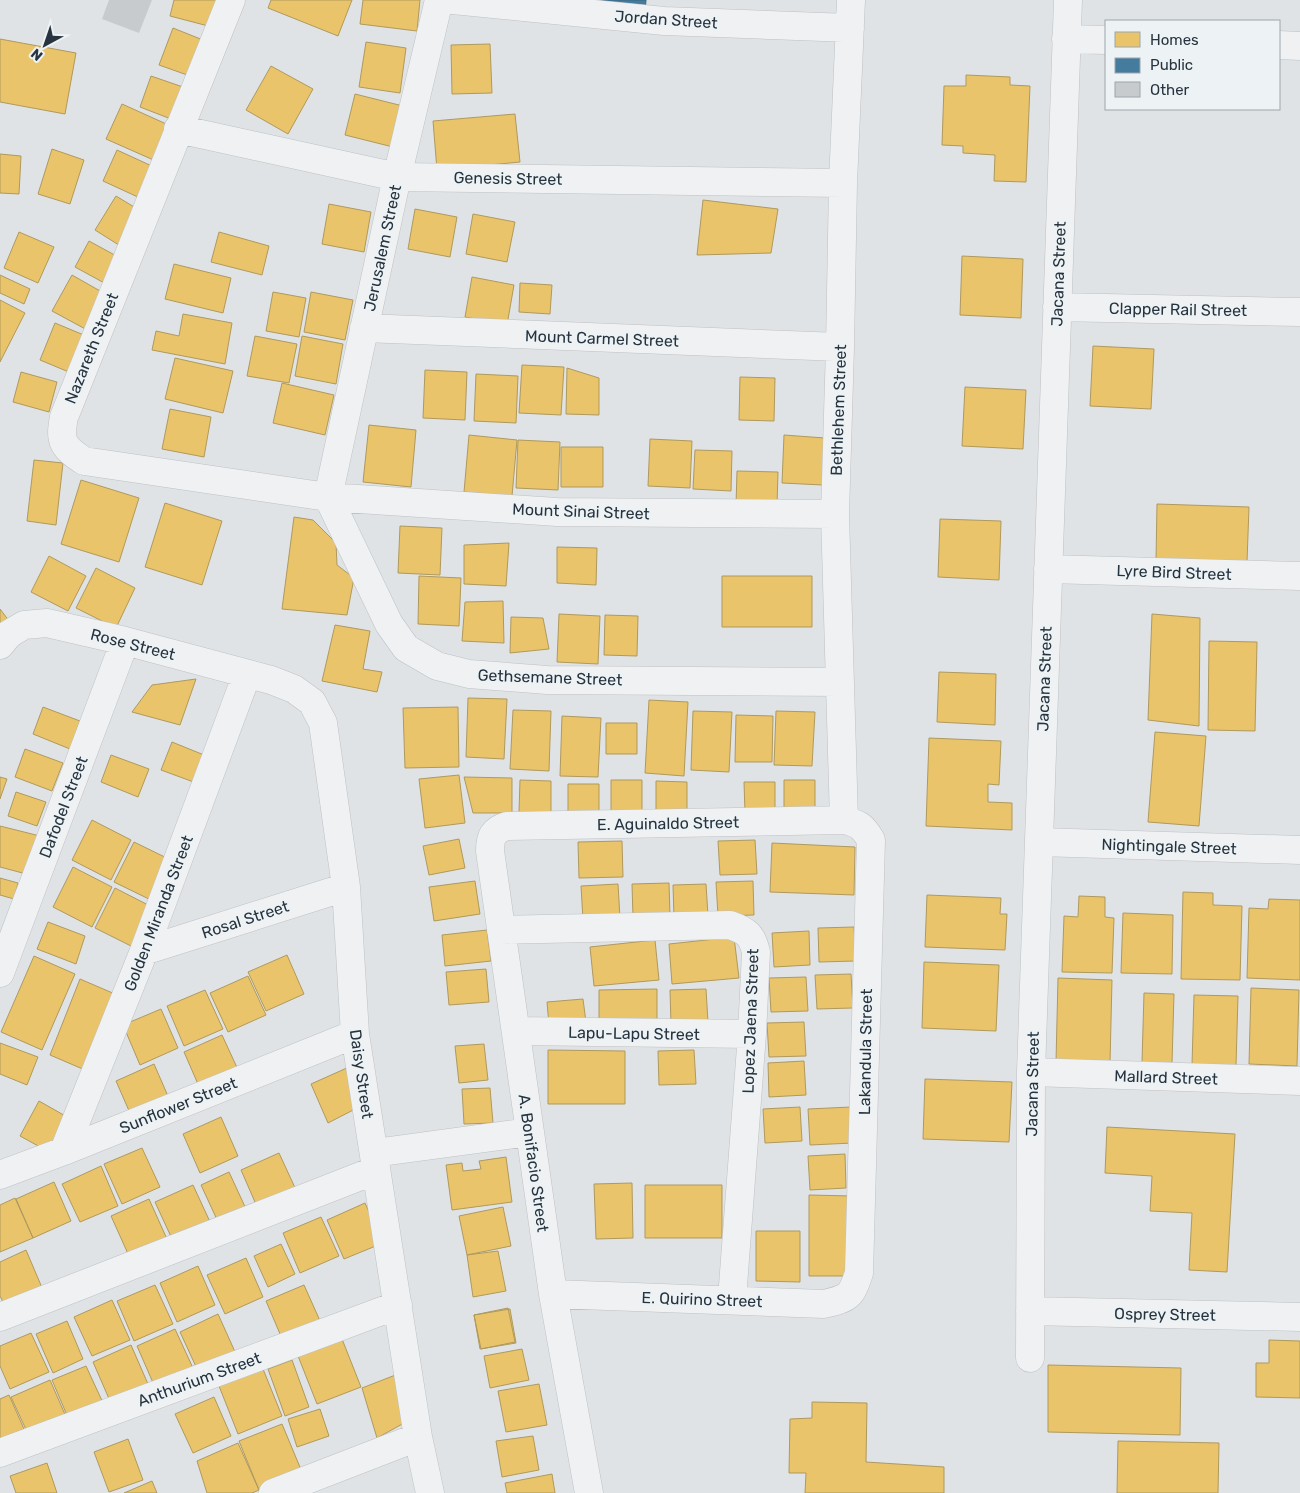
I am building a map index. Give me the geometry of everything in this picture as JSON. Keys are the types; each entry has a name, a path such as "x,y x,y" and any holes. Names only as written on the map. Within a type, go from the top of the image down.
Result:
{"street":[{"name":"Nazareth Street","path":"230,0 64,417 61,434 68,451 84,461 328,497"},
{"name":"Jerusalem Street","path":"328,497 397,177 439,0"},
{"name":"Jordan Street","path":"453,0 665,10 850,28"},
{"name":"Bethlehem Street","path":"844,820 834,514 843,183 852,0"},
{"name":"Jacana Street","path":"1030,1358 1031,1072 1068,0"},
{"path":"1066,39 1105,40"},
{"path":"1280,45 1300,46"},
{"name":"Genesis Street","path":"178,130 397,177 843,183"},
{"name":"Clapper Rail Street","path":"1057,307 1300,312"},
{"name":"Mount Carmel Street","path":"364,328 840,347"},
{"name":"Mount Sinai Street","path":"328,497 557,512 834,514"},
{"name":"Gethsemane Street","path":"328,497 389,624 406,648 437,666 469,674 547,680 840,682"},
{"name":"Lyre Bird Street","path":"1048,569 1300,576"},
{"name":"Rose Street","path":"0,645 9,634 24,625 47,623 125,641 259,677"},
{"name":"Dafodel Street","path":"0,973 125,641"},
{"name":"Daisy Street","path":"259,677 294,689 312,702 323,723 346,887 355,1034 418,1437 430,1493"},
{"name":"Golden Miranda Street","path":"64,1151 144,951 259,677"},
{"name":"E. Aguinaldo Street","path":"493,833 507,826 844,820"},
{"name":"Lakandula Street","path":"844,820 855,823 864,829 871,840 860,1273 849,1296"},
{"name":"A. Bonifacio Street","path":"493,833 490,840 490,851 553,1294 590,1493"},
{"name":"Nightingale Street","path":"1039,842 1300,850"},
{"name":"Rosal Street","path":"144,951 346,887"},
{"name":"Lopez Jaena Street","path":"501,930 730,925 739,928 753,940 756,952 752,1034 732,1299"},
{"name":"Lapu-Lapu Street","path":"516,1031 752,1034"},
{"name":"Sunflower Street","path":"0,1175 355,1034"},
{"name":"Mallard Street","path":"1031,1072 1300,1081"},
{"path":"0,1317 375,1162 530,1132"},
{"name":"E. Quirino Street","path":"553,1294 732,1299 824,1304 849,1296"},
{"name":"Anthurium Street","path":"0,1454 398,1305"},
{"name":"Osprey Street","path":"1030,1311 1300,1317"},
{"path":"273,1493 418,1437"}],"building: Homes":[{"path":"174,0 219,0 212,27 170,16"},
{"path":"271,0 352,0 338,36 268,8"},
{"path":"363,0 420,0 417,31 360,24"},
{"path":"173,28 203,40 190,76 159,65"},
{"path":"0,39 76,53 65,114 0,102"},
{"path":"366,42 406,48 400,93 359,87"},
{"path":"490,44 492,93 452,94 451,45"},
{"path":"271,66 313,89 288,134 246,110"},
{"path":"966,75 1010,77 1010,85 1030,86 1026,182 994,181 995,155 963,153 963,146 942,145 944,86 966,86"},
{"path":"151,76 183,87 171,119 140,107"},
{"path":"355,94 403,106 393,147 345,135"},
{"path":"122,104 173,127 158,162 106,139"},
{"path":"515,114 520,162 437,170 433,121"},
{"path":"52,149 84,160 70,204 38,194"},
{"path":"117,150 154,167 140,198 103,181"},
{"path":"0,154 21,156 19,194 0,193"},
{"path":"116,196 144,213 122,247 95,230"},
{"path":"703,200 778,209 771,253 697,255"},
{"path":"329,204 371,212 364,252 322,244"},
{"path":"415,209 457,217 450,257 408,249"},
{"path":"473,214 515,222 507,262 466,254"},
{"path":"19,232 54,247 38,283 4,268"},
{"path":"219,232 269,246 262,275 211,262"},
{"path":"89,241 122,259 108,285 75,267"},
{"path":"962,256 1023,259 1021,318 960,315"},
{"path":"174,264 231,278 223,313 165,299"},
{"path":"0,275 30,289 24,304 0,293"},
{"path":"72,275 109,296 89,331 52,311"},
{"path":"472,277 514,285 507,325 465,317"},
{"path":"520,283 552,285 550,314 519,312"},
{"path":"273,292 306,298 299,337 266,331"},
{"path":"311,292 353,300 345,340 304,332"},
{"path":"0,300 25,313 0,362"},
{"path":"183,314 232,323 225,364 152,350 156,331 179,336"},
{"path":"55,323 91,338 76,375 40,360"},
{"path":"255,336 297,344 289,383 247,376"},
{"path":"302,336 343,344 336,384 295,376"},
{"path":"1093,346 1154,349 1151,409 1090,406"},
{"path":"175,358 233,371 223,413 165,399"},
{"path":"522,365 564,367 561,415 519,413"},
{"path":"567,368 599,378 599,415 566,414"},
{"path":"425,370 467,372 465,420 423,418"},
{"path":"21,372 57,382 49,412 13,402"},
{"path":"476,374 518,376 516,423 474,421"},
{"path":"740,377 775,378 774,421 739,420"},
{"path":"282,383 334,395 325,435 273,423"},
{"path":"965,387 1026,390 1023,449 962,446"},
{"path":"170,409 211,417 204,457 162,449"},
{"path":"369,425 416,430 411,487 363,482"},
{"path":"469,435 517,440 512,496 464,492"},
{"path":"784,435 825,438 823,485 782,483"},
{"path":"650,439 692,441 690,488 648,486"},
{"path":"518,440 560,442 558,490 516,488"},
{"path":"561,447 603,447 603,487 561,487"},
{"path":"695,450 732,451 731,491 693,489"},
{"path":"34,460 63,463 56,525 27,521"},
{"path":"737,471 778,472 777,506 736,505"},
{"path":"81,480 139,498 119,562 61,544"},
{"path":"165,503 222,521 202,585 145,567"},
{"path":"1157,504 1249,507 1247,562 1156,560"},
{"path":"294,517 313,520 336,543 337,565 354,578 347,615 282,609"},
{"path":"940,519 1001,521 999,580 938,577"},
{"path":"400,526 442,528 440,575 398,573"},
{"path":"509,543 506,586 464,584 464,545"},
{"path":"557,547 597,548 596,585 557,583"},
{"path":"49,556 86,576 68,611 31,592"},
{"path":"96,568 135,588 116,628 76,608"},
{"path":"419,576 461,578 459,626 418,624"},
{"path":"722,576 812,576 812,627 722,627"},
{"path":"503,601 504,643 462,641 465,602"},
{"path":"0,609 10,622 0,630"},
{"path":"559,614 600,616 598,664 557,662"},
{"path":"1152,614 1200,618 1199,726 1148,720"},
{"path":"605,615 638,616 637,656 604,655"},
{"path":"511,617 543,618 549,649 510,653"},
{"path":"335,625 370,631 363,669 382,672 377,692 322,681"},
{"path":"1209,641 1257,642 1255,731 1208,730"},
{"path":"939,672 996,674 995,725 937,722"},
{"path":"196,679 180,725 132,712 152,685"},
{"path":"468,698 507,699 504,759 466,757"},
{"path":"649,700 688,702 684,776 645,773"},
{"path":"43,707 80,721 70,749 33,734"},
{"path":"458,707 459,767 405,768 403,708"},
{"path":"513,710 551,711 549,771 510,769"},
{"path":"693,711 732,712 729,772 691,770"},
{"path":"776,711 815,712 812,766 774,765"},
{"path":"736,715 773,716 772,762 735,762"},
{"path":"562,716 601,718 598,777 560,776"},
{"path":"606,723 637,723 637,754 606,754"},
{"path":"1155,732 1206,736 1199,826 1148,822"},
{"path":"929,738 1001,741 999,785 988,784 988,802 1012,803 1012,830 926,826"},
{"path":"172,742 209,757 199,784 161,770"},
{"path":"25,749 63,763 52,791 15,777"},
{"path":"111,755 149,769 138,797 101,782"},
{"path":"459,775 465,823 425,828 419,779"},
{"path":"0,777 7,779 0,799"},
{"path":"464,777 512,778 512,813 473,813"},
{"path":"520,780 551,781 551,812 519,812"},
{"path":"611,780 642,780 642,811 611,811"},
{"path":"784,780 815,780 815,811 784,811"},
{"path":"656,781 687,782 687,813 656,812"},
{"path":"744,782 775,782 775,813 745,813"},
{"path":"568,784 599,784 599,815 568,815"},
{"path":"16,792 46,802 37,826 8,816"},
{"path":"92,820 131,840 111,880 72,860"},
{"path":"0,826 40,836 30,875 0,867"},
{"path":"459,839 465,868 429,875 423,846"},
{"path":"755,840 757,874 720,875 718,841"},
{"path":"622,841 623,877 579,878 578,842"},
{"path":"134,842 173,861 153,901 114,882"},
{"path":"772,843 855,847 854,895 770,892"},
{"path":"73,867 112,887 92,927 53,907"},
{"path":"0,878 18,883 14,899 0,895"},
{"path":"475,881 480,914 434,921 429,887"},
{"path":"753,881 754,915 718,916 716,882"},
{"path":"669,883 670,916 633,918 632,884"},
{"path":"618,884 620,918 583,920 581,886"},
{"path":"706,884 708,916 674,918 673,885"},
{"path":"115,888 154,908 135,948 95,928"},
{"path":"1183,892 1213,893 1213,905 1242,906 1240,980 1181,979"},
{"path":"927,895 1001,898 1000,914 1007,914 1005,950 925,947"},
{"path":"1079,896 1105,897 1105,917 1114,918 1112,973 1062,972 1064,916 1078,917"},
{"path":"1269,899 1300,900 1300,980 1247,978 1249,908 1268,909"},
{"path":"1123,913 1173,915 1172,974 1121,973"},
{"path":"48,922 85,936 76,964 37,949"},
{"path":"854,927 856,961 819,962 818,928"},
{"path":"487,930 491,961 445,966 442,935"},
{"path":"809,931 810,965 774,967 772,933"},
{"path":"734,937 739,978 672,984 669,944"},
{"path":"655,940 659,980 594,986 590,947"},
{"path":"287,955 304,994 266,1011 248,972"},
{"path":"34,956 75,974 42,1050 1,1032"},
{"path":"924,962 999,965 996,1031 922,1028"},
{"path":"486,969 489,1002 449,1005 446,972"},
{"path":"851,974 853,1008 817,1009 815,975"},
{"path":"248,976 266,1015 228,1032 210,993"},
{"path":"806,977 808,1011 771,1012 769,978"},
{"path":"1058,978 1112,980 1110,1063 1056,1062"},
{"path":"80,979 115,994 85,1070 50,1055"},
{"path":"1251,988 1299,990 1297,1066 1249,1064"},
{"path":"657,989 657,1023 599,1024 599,990"},
{"path":"706,989 708,1022 671,1024 670,990"},
{"path":"205,990 223,1029 184,1046 167,1006"},
{"path":"1144,993 1174,994 1172,1063 1142,1063"},
{"path":"1194,995 1238,996 1236,1066 1192,1065"},
{"path":"583,999 586,1022 549,1025 547,1002"},
{"path":"161,1009 178,1048 140,1065 123,1025"},
{"path":"804,1022 806,1056 769,1057 767,1023"},
{"path":"222,1035 240,1074 201,1091 184,1052"},
{"path":"0,1043 38,1057 27,1085 0,1074"},
{"path":"484,1044 488,1080 459,1083 455,1046"},
{"path":"548,1050 625,1051 625,1104 548,1104"},
{"path":"694,1050 696,1084 659,1085 658,1051"},
{"path":"804,1061 806,1095 769,1097 768,1063"},
{"path":"154,1064 171,1103 133,1120 116,1081"},
{"path":"349,1067 361,1106 328,1123 311,1084"},
{"path":"925,1079 1012,1082 1009,1142 923,1139"},
{"path":"490,1088 493,1123 464,1124 462,1089"},
{"path":"39,1101 69,1118 51,1153 20,1136"},
{"path":"800,1107 802,1141 765,1143 763,1109"},
{"path":"851,1107 853,1143 810,1145 808,1109"},
{"path":"221,1117 238,1156 200,1173 183,1134"},
{"path":"1107,1127 1235,1134 1227,1272 1189,1270 1192,1213 1150,1211 1152,1176 1105,1173"},
{"path":"142,1148 160,1187 122,1204 104,1164"},
{"path":"279,1153 297,1192 258,1209 241,1170"},
{"path":"845,1154 846,1188 810,1190 808,1156"},
{"path":"506,1157 512,1202 452,1210 446,1165 462,1163 463,1171 481,1169 479,1161"},
{"path":"101,1166 118,1206 80,1222 62,1184"},
{"path":"229,1172 247,1211 219,1224 201,1185"},
{"path":"54,1182 71,1221 33,1238 16,1199"},
{"path":"632,1183 633,1238 596,1239 594,1184"},
{"path":"193,1185 211,1224 173,1241 155,1202"},
{"path":"645,1185 722,1185 722,1238 645,1238"},
{"path":"809,1195 852,1196 852,1276 809,1276"},
{"path":"15,1198 33,1238 0,1252 0,1205"},
{"path":"149,1199 167,1239 129,1256 111,1216"},
{"path":"365,1203 383,1243 344,1259 327,1220"},
{"path":"503,1207 511,1246 467,1255 459,1216"},
{"path":"321,1217 339,1256 300,1273 283,1233"},
{"path":"756,1231 800,1231 800,1282 756,1281"},
{"path":"281,1244 295,1274 268,1287 254,1256"},
{"path":"26,1250 43,1290 5,1306 0,1296 0,1262"},
{"path":"498,1251 506,1291 473,1297 467,1255"},
{"path":"246,1258 263,1297 225,1314 207,1275"},
{"path":"198,1266 215,1305 177,1322 160,1283"},
{"path":"155,1285 173,1324 134,1341 117,1301"},
{"path":"304,1285 321,1323 283,1341 266,1301"},
{"path":"112,1300 130,1340 92,1356 74,1317"},
{"path":"508,1308 515,1342 481,1349 474,1315"},
{"path":"510,1309 516,1343 480,1349 474,1315"},
{"path":"218,1314 236,1354 198,1371 180,1332"},
{"path":"67,1321 83,1359 53,1373 36,1334"},
{"path":"175,1329 193,1368 154,1385 137,1346"},
{"path":"31,1333 49,1372 10,1389 0,1366 0,1346"},
{"path":"342,1339 361,1387 317,1404 298,1356"},
{"path":"1269,1340 1300,1341 1300,1398 1256,1397 1256,1363 1269,1363"},
{"path":"131,1345 148,1384 110,1401 93,1362"},
{"path":"522,1349 529,1380 490,1388 484,1356"},
{"path":"292,1360 309,1407 285,1416 268,1369"},
{"path":"1048,1365 1181,1368 1180,1435 1048,1432"},
{"path":"86,1366 104,1405 69,1420 52,1380"},
{"path":"263,1369 282,1416 238,1434 219,1386"},
{"path":"398,1374 406,1422 377,1438 362,1388"},
{"path":"50,1380 67,1419 29,1436 11,1397"},
{"path":"539,1384 547,1425 506,1432 498,1391"},
{"path":"9,1395 24,1429 0,1439 0,1399"},
{"path":"214,1397 231,1436 193,1453 175,1414"},
{"path":"812,1402 867,1403 866,1462 944,1467 944,1493 805,1493 806,1473 789,1473 790,1419 812,1418"},
{"path":"320,1409 329,1436 297,1447 288,1419"},
{"path":"282,1424 302,1472 259,1490 239,1441"},
{"path":"533,1436 539,1470 502,1477 496,1441"},
{"path":"128,1439 143,1480 109,1492 94,1452"},
{"path":"1118,1441 1219,1443 1218,1493 1117,1493"},
{"path":"238,1443 259,1490 252,1493 207,1493 197,1461"},
{"path":"47,1463 57,1493 16,1493 10,1476"},
{"path":"552,1474 555,1493 507,1493 505,1483"},
{"path":"152,1481 157,1493 124,1493"}],"building: Public":[{"path":"569,0 646,0 645,12"}],"building: Other":[{"path":"109,0 152,0 139,33 102,19"}]}
